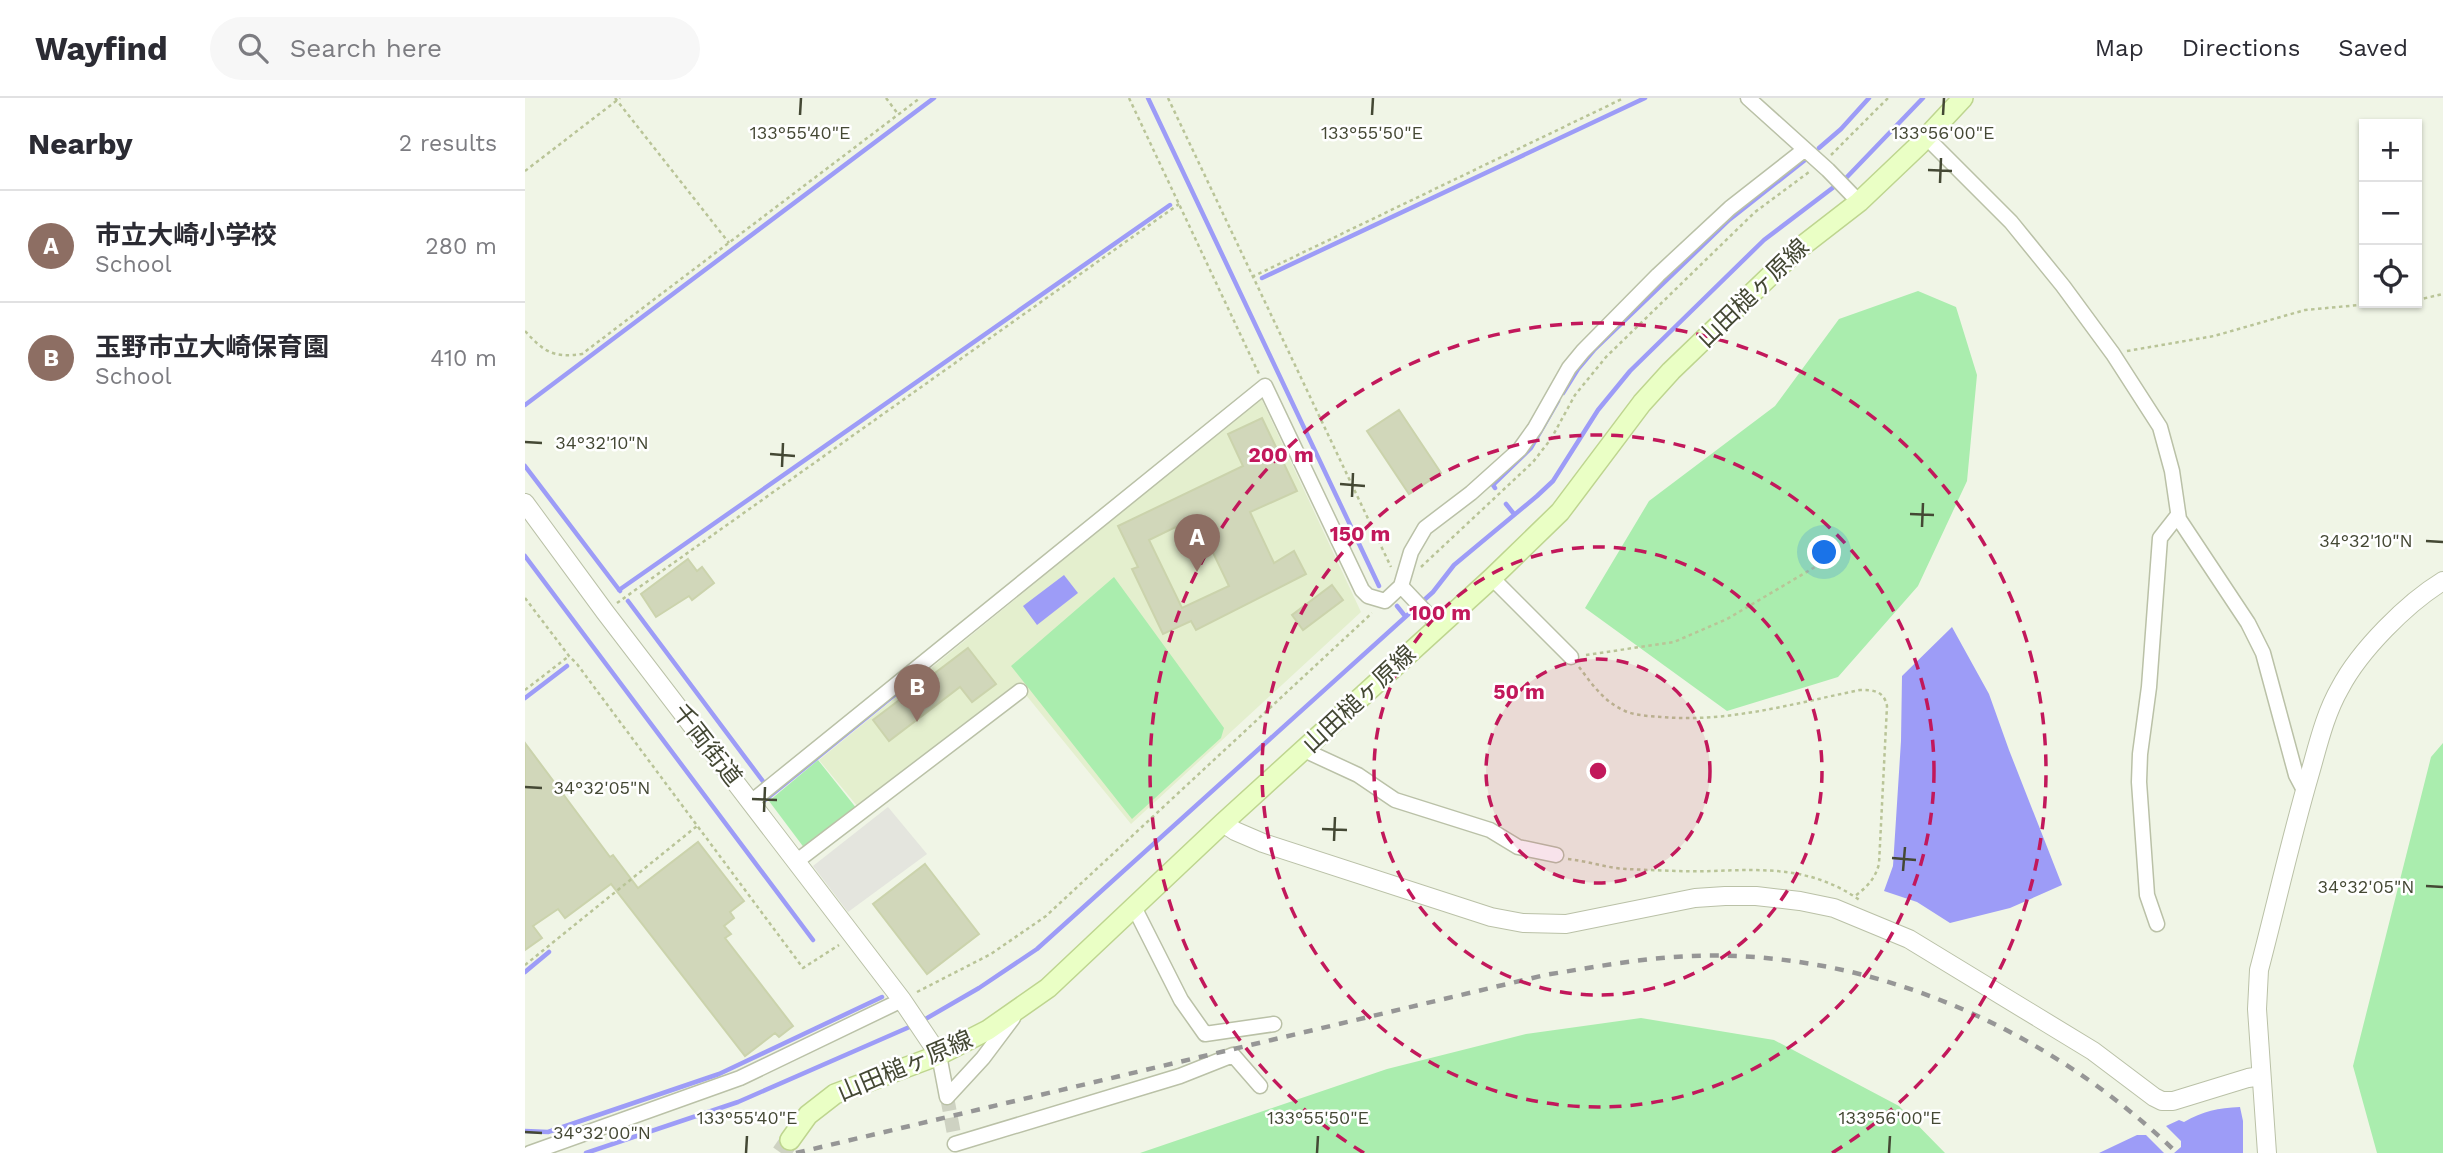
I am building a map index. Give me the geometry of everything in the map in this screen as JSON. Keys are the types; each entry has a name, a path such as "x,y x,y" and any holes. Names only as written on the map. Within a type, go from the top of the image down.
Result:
{"main road":[{"name":"山田槌ヶ原線","path":"790,1140 808,1115 835,1094 939,1055 988,1030 1048,988 1560,512 1642,403 1671,372 1797,250 1926,137 1963,98"}],"street":[{"path":"1748,98 1825,167 1856,199"},
{"path":"1926,137 2011,222 2063,286 2113,354 2160,427 2172,471 2178,515 2248,623 2263,653 2296,775 2305,792"},
{"path":"1405,590 1411,552 1425,528 1471,493 1520,449 1569,368 1583,351 1658,275 1730,208 1804,150"},
{"path":"751,802 1265,386 1362,590 1369,596 1385,601 1405,590"},
{"name":"千両街道","path":"525,503 605,612 905,1003 939,1055"},
{"path":"2157,924 2147,894 2139,782 2140,754 2149,687 2160,538 2178,515"},
{"path":"1492,578 1571,657"},
{"path":"2265,1151 2257,1009 2259,970 2327,715 2341,685 2361,658 2405,610 2443,581"},
{"path":"1405,590 1438,625"},
{"path":"797,861 1020,691"},
{"path":"1304,750 1358,775 1395,800 1490,830 1518,847 1556,855"},
{"path":"1223,823 1263,843 1491,917 1523,923 1566,924 1695,898 1725,896 1756,896 1834,908 1909,939 2093,1051 2162,1101 2172,1101 2262,1076"},
{"path":"1134,907 1181,1000 1205,1034 1275,1024"},
{"path":"530,1153 740,1077 905,1003"},
{"path":"939,1055 947,1097 983,1058 1020,1007"},
{"path":"953,1144 1180,1076 1233,1055 1260,1086"}],"path":[{"path":"886,98 898,114"},
{"path":"525,331 544,351 565,356 582,354 920,98"},
{"path":"1129,98 1265,386"},
{"path":"1168,98 1405,590 1533,462 1551,439 1575,395 1606,357 1755,212 1825,167 1888,98"},
{"path":"1252,277 1624,98"},
{"path":"525,171 617,99 729,243"},
{"path":"605,612 1179,204"},
{"path":"2422,299 2443,294"},
{"path":"2113,354 2214,336 2305,310 2359,305"},
{"path":"1571,657 1674,642 1727,619 1815,567"},
{"path":"525,598 803,968 854,936"},
{"path":"905,1003 991,954 1046,916 1385,601"},
{"path":"525,690 569,656"},
{"path":"1571,657 1601,695 1623,710 1639,715 1669,718 1730,717 1860,690 1880,693 1887,706 1879,864 1870,883 1855,896"},
{"path":"525,965 697,826"},
{"path":"1556,855 1559,858 1622,869 1781,870 1817,877 1865,903"}],"shaded area":[{"path":"1261,398 1361,612 1131,824 1017,684 858,807 819,760"},
{"path":"1064,575 1078,593 1037,625 1023,606"},
{"path":"1952,627 1989,694 2062,885 2010,908 1950,923 1917,902 1884,891 1893,866 1902,676"},
{"path":"888,807 927,854 848,912 813,866"},
{"path":"2240,1107 2243,1153 2174,1153 2181,1147 2181,1141 2166,1126 2211,1111"},
{"path":"2137,1135 2146,1135 2164,1153 2099,1153"}],"green space":[{"path":"1918,291 1956,307 1977,375 1967,481 1918,586 1838,677 1727,711 1585,608 1649,501 1775,406 1839,319"},
{"path":"1114,577 1224,728 1221,738 1132,819 1011,666"},
{"path":"2443,743 2443,1153 2377,1153 2353,1066 2431,757"},
{"path":"818,760 857,809 805,849 769,801"},
{"path":"1641,1018 1774,1040 1899,1106 1945,1153 1140,1153 1387,1069 1526,1034"}],"building":[{"path":"1399,410 1441,473 1409,494 1367,431"},
{"path":"1262,418 1297,491 1250,512 1274,563 1294,551 1306,574 1196,630 1191,621 1163,634 1132,569 1138,567 1118,526 1243,466 1228,434","holes":["1196,517 1229,586 1182,608 1149,540"]},
{"path":"688,559 697,571 702,567 714,583 692,600 689,596 656,617 641,594"},
{"path":"1332,585 1343,600 1303,630 1292,615"},
{"path":"968,648 996,684 972,702 960,687 889,741 873,720"},
{"path":"525,743 610,857 613,855 638,888 698,842 744,901 730,912 734,918 724,926 731,934 725,938 793,1026 779,1037 775,1033 745,1056 611,884 565,918 558,909 533,926 542,938 525,950"},
{"path":"925,864 979,934 927,974 873,904"}],"waterway":[{"path":"525,405 934,98"},
{"path":"1148,98 1379,586"},
{"path":"1262,278 1645,98"},
{"path":"1819,148 1841,129 1869,98"},
{"path":"922,1021 979,988 1037,949 1433,592 1454,565 1553,481 1598,410 1630,371 1764,240 1847,177 1923,98"},
{"path":"1563,393 1594,350 1729,220 1805,160"},
{"path":"619,590 1170,205"},
{"path":"1495,488 1493,485 1531,448 1558,401"},
{"path":"525,466 620,591"},
{"path":"1506,504 1514,514"},
{"path":"525,556 813,940"},
{"path":"628,601 765,784"},
{"path":"1397,606 1405,616"},
{"path":"525,698 567,666"},
{"path":"765,800 909,683"},
{"path":"525,972 549,952"},
{"path":"525,1131 548,1132 719,1074 882,997"},
{"path":"586,1153 738,1102 914,1025"}],"tunnel":[{"path":"947,1097 954,1134"},
{"path":"781,1153 790,1140"}],"railway":[{"path":"796,1153 1545,975 1636,961 1692,956 1759,957 1826,967 1891,983 1954,1006 2015,1035 2073,1069 2127,1109 2177,1153"}],"place":[{"name":"市立大崎小学校","path":"1197,572"},
{"name":"玉野市立大崎保育園","path":"917,722"}]}
